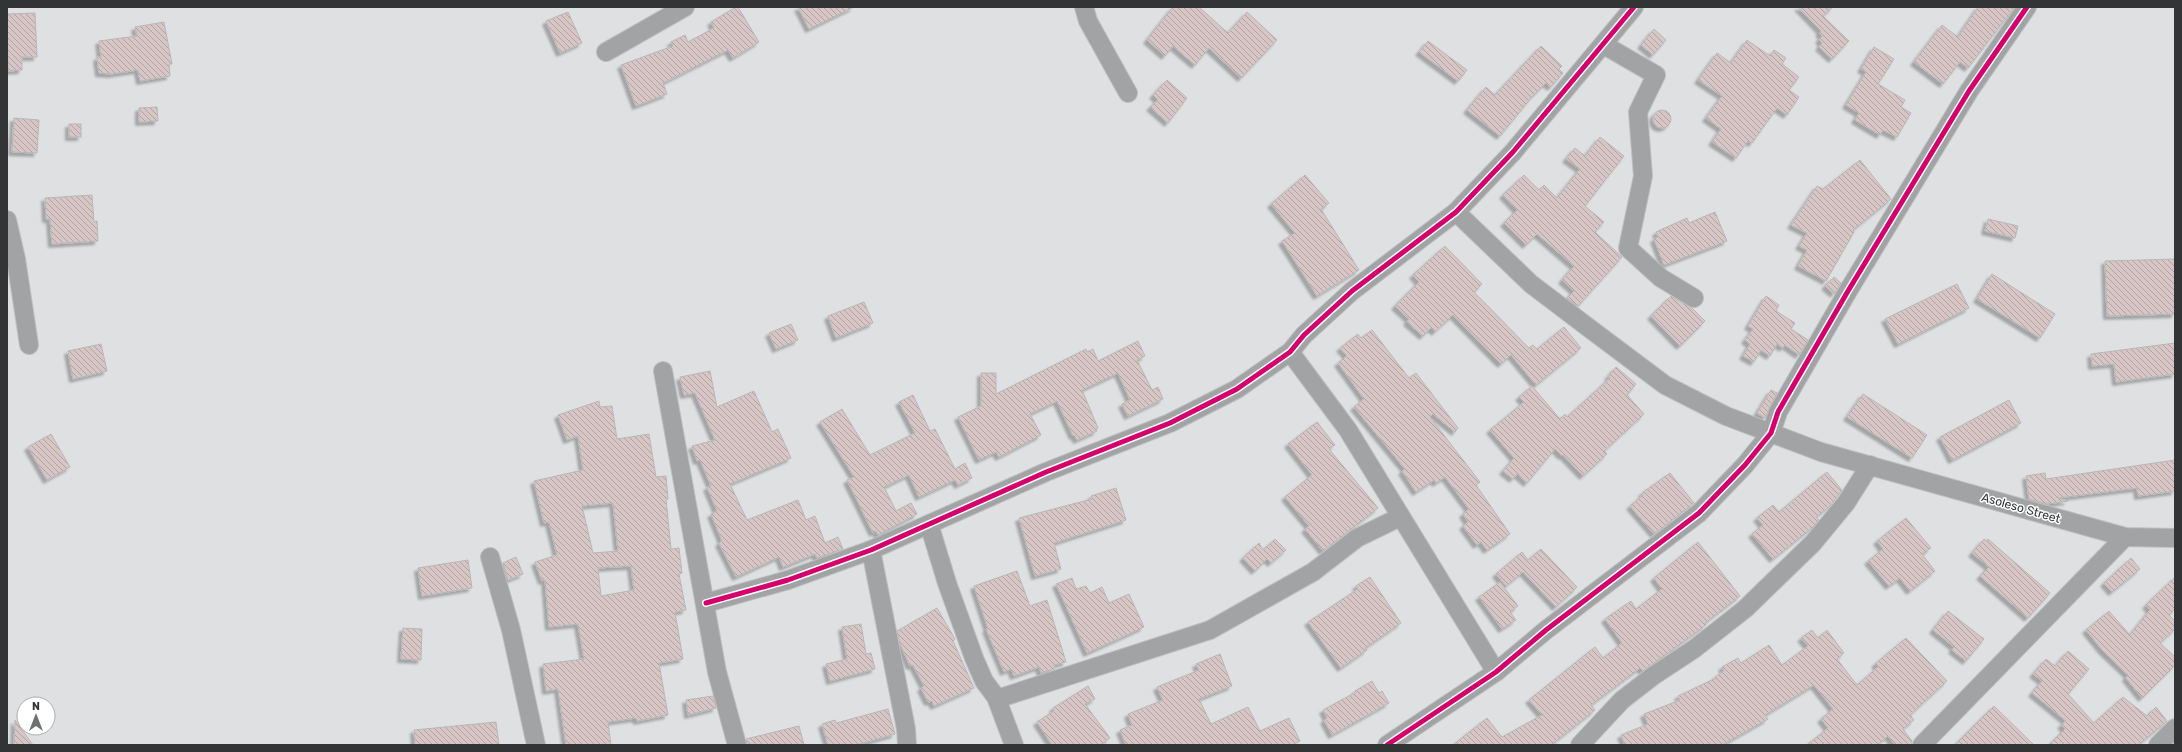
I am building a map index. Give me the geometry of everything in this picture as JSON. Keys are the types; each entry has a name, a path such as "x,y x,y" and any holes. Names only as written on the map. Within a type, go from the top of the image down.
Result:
{"street":[{"path":"606,52 685,7"},
{"path":"1084,7 1088,21 1128,93"},
{"path":"706,603 788,580 871,550 1046,472 1170,423 1237,389 1290,352 1304,336 1352,291 1456,212 1513,152 1604,45 1634,7"},
{"path":"1387,745 1496,672 1546,630 1700,513 1745,465 1771,433 1778,412 1848,291 1969,91 2027,7"},
{"path":"1604,45 1656,74 1638,112 1643,176 1628,248 1661,278 1694,298"},
{"name":"Asoleso Street","path":"1456,212 1531,284 1665,385 1726,416 1821,452 2126,537 2175,538"},
{"path":"7,220 16,259 29,345"},
{"path":"1290,352 1348,430 1496,672"},
{"path":"663,371 706,603 717,672 737,745"},
{"path":"1580,745 1622,700 1653,676 1694,649 1751,603 1813,543 1846,503 1870,465"},
{"path":"996,697 1003,697 1210,630 1313,572 1357,538 1400,516"},
{"path":"929,524 947,583 974,658 984,681 996,697 1014,745"},
{"path":"1922,745 2126,537"},
{"path":"871,550 906,728 907,745"},
{"path":"490,557 511,630 536,745"},
{"path":"2158,745 2175,728"}],"building":[{"path":"738,7 759,42 733,58 728,50 663,83 667,94 636,106 621,65 673,46 671,42 685,35 688,42 714,28 711,22"},
{"path":"798,7 854,7 809,29"},
{"path":"1173,7 1199,7 1228,33 1247,12 1277,40 1241,78 1209,48 1195,65 1173,46 1165,56 1147,40"},
{"path":"1798,7 1833,7 1823,16 1849,41 1832,59 1819,47 1822,43 1819,40 1822,36 1819,33 1821,31"},
{"path":"1978,7 2014,8 1968,68 1960,62 1943,84 1914,62 1942,25 1958,37"},
{"path":"568,12 582,43 560,53 546,21"},
{"path":"35,13 37,57 22,57 22,70 8,71 7,14"},
{"path":"164,22 172,64 169,64 170,76 140,81 138,70 111,74 99,73 97,57 101,57 99,41 137,36 135,27"},
{"path":"1654,29 1666,40 1653,55 1641,45"},
{"path":"1747,40 1770,56 1774,50 1786,58 1782,64 1799,77 1789,90 1799,97 1787,115 1777,108 1752,143 1748,141 1736,158 1712,142 1721,129 1706,118 1722,96 1698,80 1717,53 1731,63"},
{"path":"1428,41 1467,70 1458,81 1419,52"},
{"path":"1541,46 1562,66 1559,69 1563,73 1551,87 1546,83 1531,98 1500,136 1467,110 1486,87 1495,95"},
{"path":"1874,47 1894,59 1878,84 1905,100 1901,107 1911,113 1897,137 1883,130 1880,135 1855,120 1859,113 1846,105 1866,72 1861,69"},
{"path":"1167,80 1187,98 1168,123 1150,107 1158,100 1153,95"},
{"path":"157,107 158,121 139,122 139,108"},
{"path":"1658,110 1666,110 1671,115 1669,126 1666,128 1658,128 1653,123 1653,115"},
{"path":"14,118 39,120 37,153 12,152"},
{"path":"69,124 81,124 81,137 69,137"},
{"path":"1600,137 1624,156 1585,206 1604,222 1595,232 1622,257 1578,306 1567,298 1574,291 1562,280 1574,266 1537,234 1526,245 1504,223 1517,210 1503,195 1524,175 1539,190 1544,185 1557,198 1580,169 1566,159 1575,148 1585,156"},
{"path":"1860,160 1891,199 1853,230 1854,232 1826,281 1798,266 1807,250 1799,246 1807,233 1791,225 1817,186 1823,189"},
{"path":"1305,175 1329,203 1321,209 1359,270 1317,296 1282,241 1295,233 1271,204"},
{"path":"92,195 94,222 97,221 98,241 52,244 50,219 46,219 45,198"},
{"path":"1715,212 1727,241 1664,265 1654,239 1658,237 1656,232 1687,218 1689,223"},
{"path":"1988,219 2018,226 2015,238 1985,231"},
{"path":"1445,246 1482,284 1474,292 1529,348 1533,345 1537,349 1564,327 1581,348 1536,385 1511,355 1501,364 1453,315 1435,332 1431,328 1423,336 1407,322 1409,319 1395,306 1419,282 1413,275"},
{"path":"2175,259 2175,314 2107,316 2105,261"},
{"path":"1992,274 2055,314 2040,338 1977,299"},
{"path":"1834,277 1841,283 1834,294 1825,286"},
{"path":"1957,284 1969,308 1898,344 1885,319"},
{"path":"1671,296 1692,308 1705,321 1680,346 1651,316"},
{"path":"1766,296 1779,305 1776,311 1795,323 1791,329 1808,340 1799,355 1785,345 1783,348 1777,344 1770,356 1761,350 1754,362 1743,356 1750,344 1745,340 1753,329 1748,326"},
{"path":"864,302 873,323 836,338 828,316"},
{"path":"791,324 798,340 776,349 769,333"},
{"path":"1372,330 1409,378 1416,373 1458,428 1455,432 1433,414 1430,417 1480,482 1476,485 1510,534 1487,550 1481,542 1477,545 1463,526 1468,522 1463,514 1469,509 1445,477 1436,483 1434,480 1416,492 1402,471 1405,469 1354,407 1364,399 1338,363 1347,356 1340,348 1358,334 1361,338"},
{"path":"1138,341 1145,356 1137,360 1152,390 1158,387 1163,399 1128,416 1122,404 1130,400 1118,373 1082,390 1098,428 1096,429 1097,431 1077,440 1074,435 1073,436 1057,401 1030,414 1041,435 999,457 996,452 979,460 958,417 981,406 981,373 996,373 996,394 1086,349 1087,352 1093,349 1098,361"},
{"path":"2175,343 2175,374 2116,382 2114,364 2092,366 2091,354"},
{"path":"101,344 107,371 73,379 68,351"},
{"path":"1616,367 1636,384 1627,395 1644,414 1604,451 1607,454 1583,476 1563,455 1562,456 1555,449 1527,483 1517,474 1513,479 1503,471 1514,458 1490,430 1524,402 1519,397 1532,386 1560,419 1565,414 1567,417 1610,378 1608,377"},
{"path":"710,371 717,407 754,391 772,432 778,429 791,458 730,484 747,520 798,500 806,520 815,516 825,543 838,537 843,549 817,558 815,554 783,567 779,557 736,577 719,543 722,541 711,514 717,511 707,487 711,486 700,460 697,461 692,446 715,440 695,393 684,395 680,377"},
{"path":"1771,390 1777,393 1765,418 1757,413"},
{"path":"1863,394 1927,435 1912,458 1847,417"},
{"path":"913,395 930,431 935,429 955,469 965,463 972,478 958,485 955,480 919,497 909,475 884,487 896,511 911,503 917,514 878,535 876,531 873,533 847,480 854,477 820,422 842,409 870,455 915,433 899,402"},
{"path":"2009,400 2021,423 1952,460 1940,437"},
{"path":"599,401 600,407 612,406 617,439 649,434 656,477 666,476 668,499 666,499 671,549 679,548 682,573 679,574 686,610 675,612 683,659 659,663 668,715 637,721 636,718 608,722 611,745 566,745 558,689 546,691 543,664 584,659 578,624 549,627 545,580 542,581 535,562 557,555 549,522 544,523 534,481 583,470 578,436 567,440 558,415","holes":["613,503 618,551 593,553 582,506","631,566 634,590 601,596 598,568"]},
{"path":"1317,422 1335,445 1329,449 1378,508 1323,551 1305,529 1309,526 1285,497 1312,475 1288,444"},
{"path":"51,434 70,467 47,480 28,447"},
{"path":"2175,460 2175,491 2138,496 2137,488 2058,498 2068,501 2047,504 2029,499 2026,476 2045,473 2046,479"},
{"path":"1827,472 1842,490 1830,506 1816,517 1819,520 1812,528 1773,559 1752,534 1763,525 1757,518 1773,505 1779,512"},
{"path":"1670,473 1694,503 1654,534 1630,506 1643,495 1642,493"},
{"path":"1116,488 1126,520 1054,543 1061,569 1035,576 1019,518 1092,499 1091,496"},
{"path":"1906,518 1931,548 1922,554 1935,571 1910,591 1900,578 1889,586 1868,561 1883,549 1877,541"},
{"path":"1275,539 1286,550 1271,563 1267,559 1255,571 1243,558 1259,543 1263,550"},
{"path":"1984,539 1987,541 1988,539 2050,593 2028,618 1980,576 1989,567 1972,553"},
{"path":"1698,542 1740,596 1705,623 1706,625 1643,671 1640,668 1591,705 1595,710 1551,745 1453,745 1487,718 1502,737 1542,715 1529,700 1595,647 1603,658 1622,643 1605,619 1631,601 1636,609 1662,589 1654,578"},
{"path":"1541,549 1577,587 1556,607 1523,572 1506,586 1496,574 1522,552 1528,560"},
{"path":"516,557 523,574 508,580 503,563"},
{"path":"2131,558 2140,569 2112,592 2104,583"},
{"path":"468,560 472,588 422,596 418,568"},
{"path":"1017,571 1030,606 1047,600 1066,662 1054,665 1055,669 1041,673 1039,667 1014,676 1011,669 1004,672 986,629 988,629 974,586"},
{"path":"1370,577 1401,623 1365,648 1367,650 1341,668 1308,622 1358,589 1356,586"},
{"path":"2175,577 2175,609 2169,615 2175,621 2175,629 2160,643 2175,657 2175,665 2142,698 2126,678 2128,675 2102,650 2086,630 2109,611 2130,635 2150,610 2146,605"},
{"path":"1072,578 1076,589 1086,586 1090,593 1102,587 1109,603 1129,594 1144,627 1087,653 1056,584"},
{"path":"1500,582 1518,606 1510,612 1516,620 1502,629 1479,597"},
{"path":"937,608 955,639 953,641 974,688 934,706 932,701 928,702 921,688 924,686 913,665 910,666 900,644 897,631"},
{"path":"1948,611 1984,639 1966,661 1952,650 1954,647 1933,630"},
{"path":"861,624 866,654 871,653 875,669 830,681 826,664 847,659 842,627"},
{"path":"403,628 422,629 421,660 401,659"},
{"path":"1812,630 1818,638 1827,630 1844,653 1837,659 1857,685 1878,667 1875,664 1906,638 1947,681 1910,715 1914,720 1903,729 1912,741 1912,745 1895,745 1888,736 1877,745 1807,745 1828,728 1821,719 1833,709 1814,685 1765,715 1768,719 1722,745 1625,745 1621,735 1648,724 1644,714 1680,700 1678,696 1716,678 1715,677 1724,671 1722,667 1738,658 1741,663 1769,645 1782,665 1808,646 1801,638"},
{"path":"2068,651 2089,669 2068,694 2094,723 2123,697 2147,716 2156,707 2167,721 2138,745 2049,745 2065,729 2061,725 2066,721 2032,693 2042,681 2033,674 2046,659 2055,666"},
{"path":"1220,654 1232,686 1199,699 1211,724 1248,707 1260,731 1289,718 1300,741 1292,745 1126,745 1120,730 1132,725 1128,714 1163,700 1157,687 1199,670 1196,664"},
{"path":"1372,681 1379,693 1382,691 1389,703 1332,735 1324,720 1327,718 1323,710 1356,692 1355,691"},
{"path":"1088,686 1095,699 1085,704 1110,738 1100,745 1052,745 1037,722 1054,711 1053,708"},
{"path":"713,696 716,708 688,715 686,700"},
{"path":"1994,706 2034,745 1955,745"},
{"path":"888,709 895,734 856,745 828,745 822,724 835,720 836,723"},
{"path":"15,720 16,736 27,736 33,745 14,745"},
{"path":"496,722 499,745 415,745 414,730"},
{"path":"799,726 804,745 747,745 746,739"}],"cycle path":[{"path":"706,603 788,580 871,550 1046,472 1170,423 1237,389 1290,352 1304,335 1352,291 1456,212 1513,152 1634,7"},
{"path":"1387,745 1496,672 1546,630 1699,513 1745,465 1771,433 1778,412 1848,291 1969,91 2027,7"}]}
